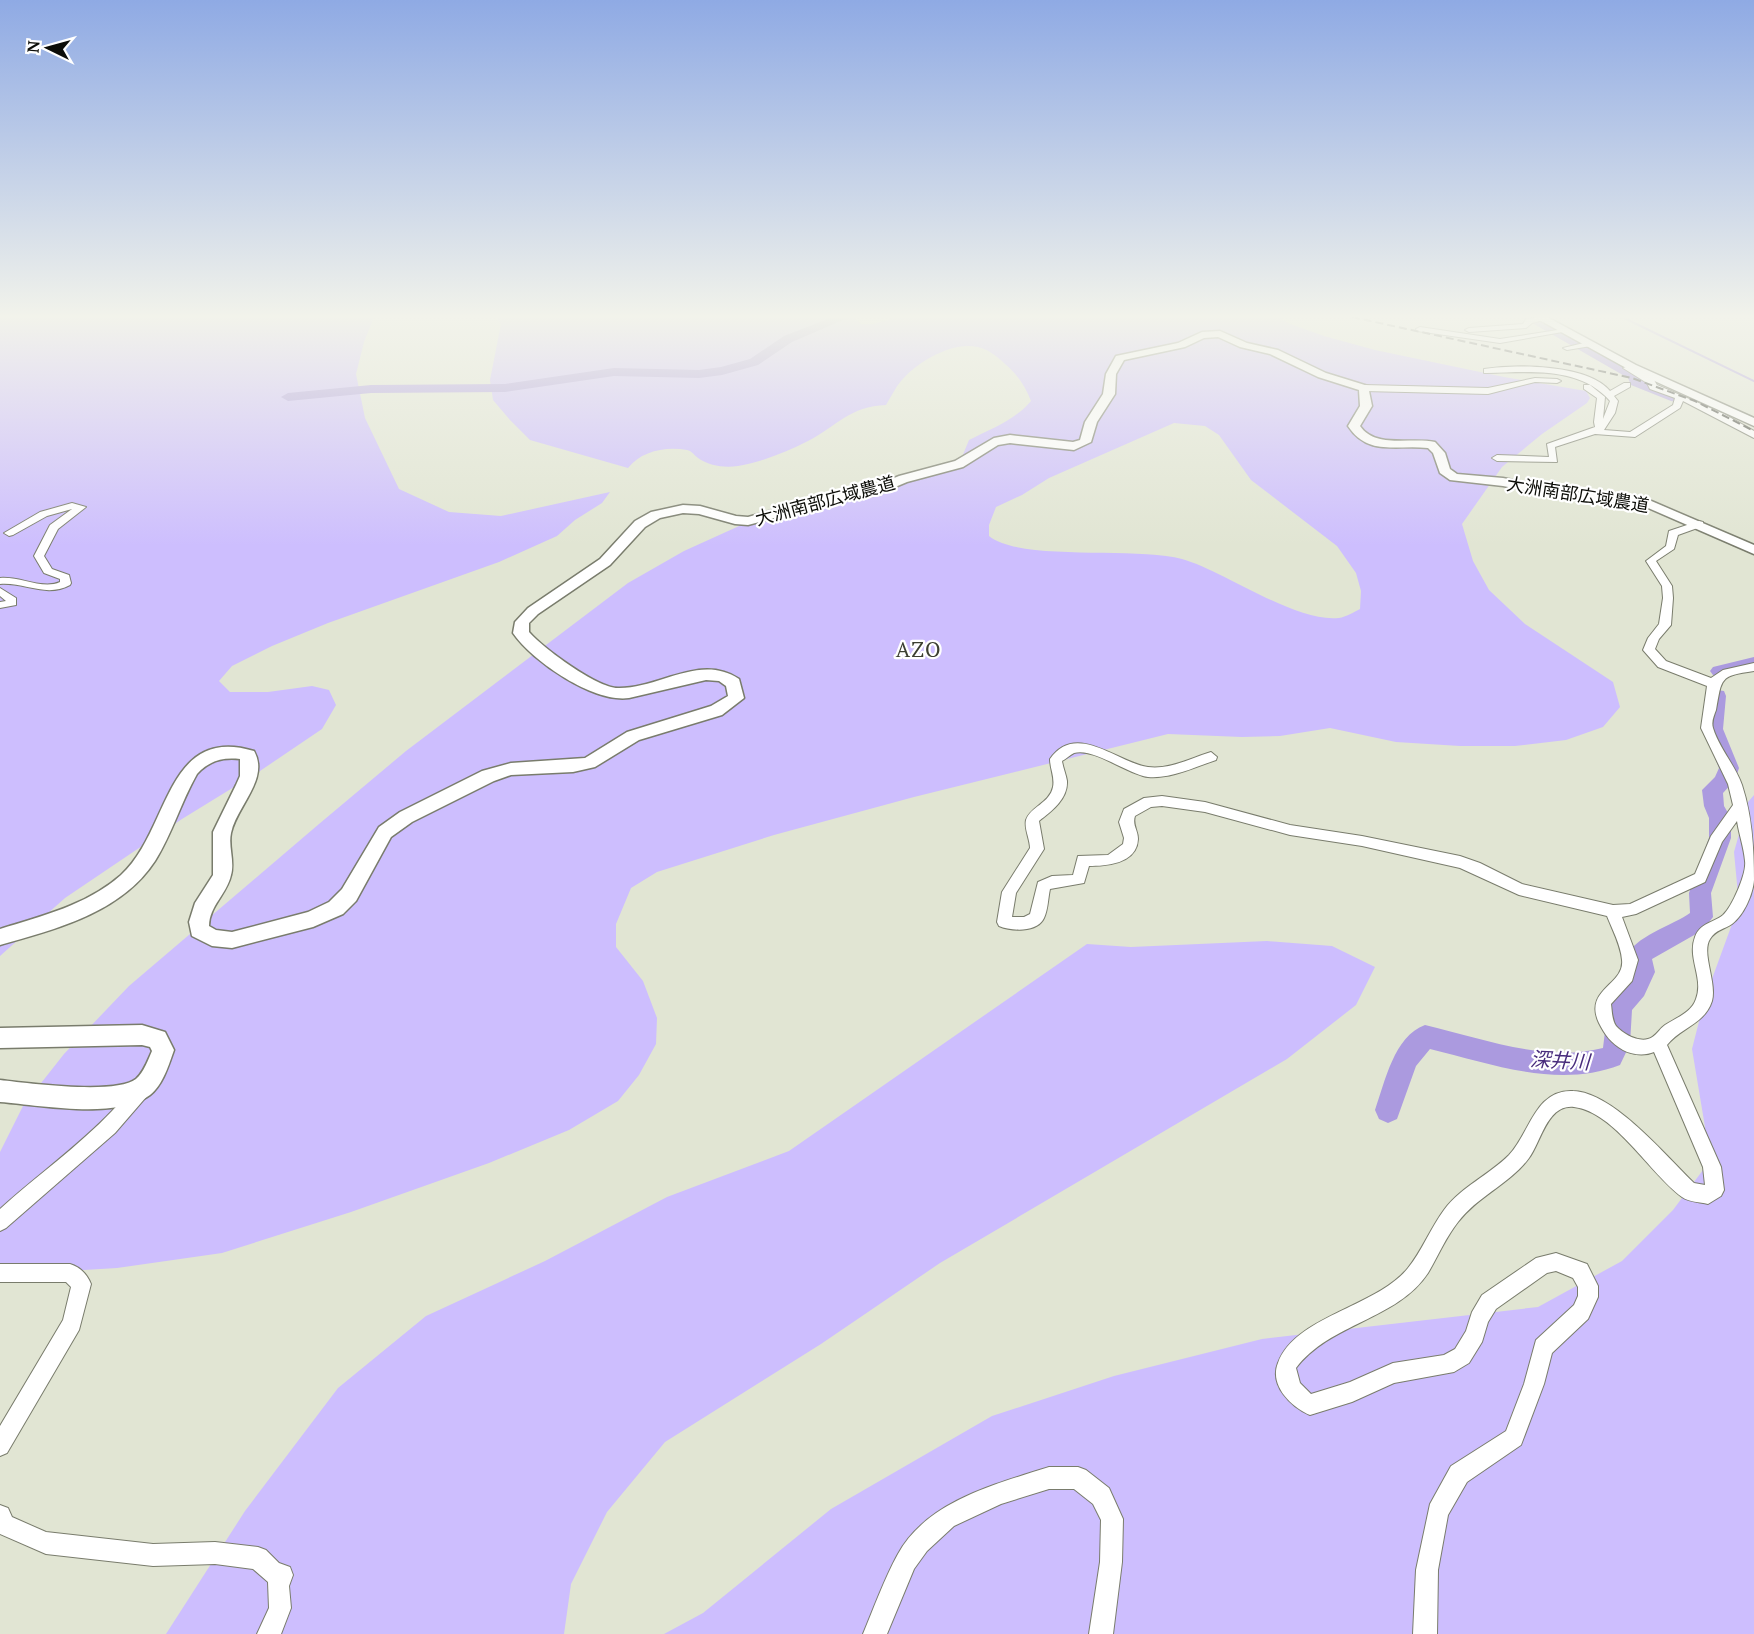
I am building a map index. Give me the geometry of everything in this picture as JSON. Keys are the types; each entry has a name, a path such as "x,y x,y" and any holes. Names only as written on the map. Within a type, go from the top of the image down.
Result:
{"street":[{"name":"大洲南部広域農道","path":"0,938 81,911 129,880 159,839 191,769 204,759 237,751 248,755 251,766 247,782 223,829 220,844 225,867 220,881 198,915 199,930 212,938 232,940 276,931 314,919 336,908 349,895 373,850 386,832 406,817 479,780 512,769 589,763 633,736 727,706 736,698 737,690 732,681 723,675 694,676 617,694 601,690 565,668 521,633 522,622 605,562 646,519 683,510 700,510 735,520 768,517 798,507 871,492 903,479 959,464 994,442 1010,439 1074,446 1084,442 1090,422 1109,393"},
{"name":"大洲南部広域農道","path":"1365,393 1366,406 1354,426 1357,432 1364,438 1375,442 1431,445 1438,448 1442,468 1454,477 1503,482 1575,496 1642,501 1754,550"},
{"path":"1597,393 1601,398 1599,430"},
{"path":"1599,430 1612,410 1614,401 1610,395 1613,393"},
{"path":"1668,393 1721,416 1754,435"},
{"path":"1690,393 1754,422"},
{"path":"1497,458 1554,460 1550,446 1599,430 1626,436 1632,435 1677,406 1679,398"},
{"path":"0,581 17,580 57,588 66,584 65,577 48,571 39,556 54,527 81,507 68,506 50,512 9,533"},
{"path":"1699,524 1673,533 1672,545 1669,549 1652,557 1651,561 1666,586 1668,597 1665,625 1654,638 1649,650 1662,664 1712,683"},
{"path":"0,591 12,600 12,603 0,605"},
{"path":"1613,911 1630,960 1627,976 1608,994 1603,1004 1604,1017 1611,1032 1629,1045 1646,1048 1658,1043 1667,1032 1695,1015 1704,1001 1706,981 1699,949 1703,936 1713,926 1728,919 1740,903 1749,879 1753,864 1735,784 1707,728 1706,718 1710,708 1712,683 1720,676 1730,672 1754,667"},
{"path":"1211,757 1154,772 1138,769 1092,751 1079,749 1071,750 1056,759 1055,765 1059,774 1060,787 1054,801 1033,819 1032,827 1037,840 1037,849 1009,892 1004,922 1016,925 1028,923 1037,917 1043,886 1050,881 1072,882 1079,879 1083,860 1109,861 1116,858 1129,847 1131,838 1126,822 1129,813 1149,802 1162,801 1205,807 1290,830 1362,841 1460,862 1519,889 1613,911 1631,910 1700,878 1716,840 1739,807"},
{"path":"0,1038 142,1035 157,1039 163,1050 156,1069 110,1128 17,1205 0,1222"},
{"path":"1425,1634 1427,1570 1438,1512 1459,1474 1514,1438 1534,1384 1543,1347 1581,1312 1588,1286 1580,1271 1556,1262 1544,1265 1490,1302 1479,1319 1475,1335 1462,1356 1447,1365 1393,1373 1352,1392 1310,1405 1296,1398 1285,1376 1288,1361 1313,1336 1375,1305 1398,1291 1413,1278 1459,1204 1524,1152 1544,1114 1555,1103 1566,1098 1582,1099 1602,1108 1689,1191 1708,1195 1715,1190 1712,1167 1658,1043"},
{"path":"0,1091 88,1097 116,1096 142,1089"},
{"path":"0,1273 70,1273 81,1284 72,1323 0,1446"},
{"path":"875,1634 906,1561 919,1543 946,1518 998,1494 1049,1478 1078,1478 1101,1496 1112,1519 1111,1562 1101,1634"},
{"path":"0,1516 3,1525 46,1543 153,1555 215,1553 258,1558 272,1572 282,1575 278,1586 280,1608 269,1634"}],"shaded area":[{"path":"0,393 360,393 365,418 399,489 449,512 501,516 610,492 602,503 575,520 557,536 499,562 328,623 272,646 232,666 219,681 230,692 268,692 312,686 329,690 336,705 322,729 65,898 0,956"},
{"path":"492,393 893,393 886,405 874,406 853,413 791,449 733,467 712,465 689,451 663,449 640,457 628,468 530,440 493,400"},
{"path":"1027,393 1587,393 1590,398 1587,403 1542,434 1502,467 1462,524 1473,561 1489,590 1525,624 1613,682 1620,707 1603,727 1566,740 1515,746 1460,746 1396,742 1330,728 1280,736 1168,734 914,797 774,835 657,872 631,888 616,924 616,947 643,981 657,1018 656,1044 639,1075 618,1101 569,1130 489,1163 351,1212 222,1253 117,1268 35,1273 0,1267 0,1152 23,1106 64,1054 129,986 319,824 406,751 628,583 684,551 748,522 871,496 912,479 957,469 969,440 1010,419 1031,401","holes":["1174,423 1205,426 1219,435 1251,480 1337,546 1356,573 1361,591 1360,609 1339,618 1321,617 1281,605 1182,559 1162,555 1026,549 1005,544 989,536 989,525 996,507 1022,495 1049,478"]},
{"path":"1754,795 1754,1634 664,1634 703,1613 831,1509 992,1416 1114,1376 1262,1339 1538,1307 1622,1261 1673,1210 1706,1166 1705,1127 1692,1049 1705,998 1739,905 1734,852 1748,802"},
{"path":"1267,941 1332,946 1375,967 1356,1005 1287,1059 940,1263 821,1344 665,1442 607,1512 571,1584 564,1634 166,1634 245,1511 338,1388 426,1316 545,1261 667,1197 789,1151 1087,944 1131,947"}],"waterway":[{"path":"288,397 327,393"},
{"name":"深井川","path":"1664,393 1676,398"},
{"name":"深井川","path":"1719,671 1754,663"},
{"name":"深井川","path":"1388,1110 1406,1059 1425,1036 1544,1063 1591,1063 1611,1057 1617,1044 1620,1006 1635,988 1643,972 1640,956 1653,945 1702,917 1700,893 1720,838 1720,818 1714,806 1712,790 1722,782 1729,768 1713,729 1717,696"}],"railway":[{"path":"1674,393 1695,401 1754,431"}],"district":[{"name":"AZO","path":"919,649"}]}
